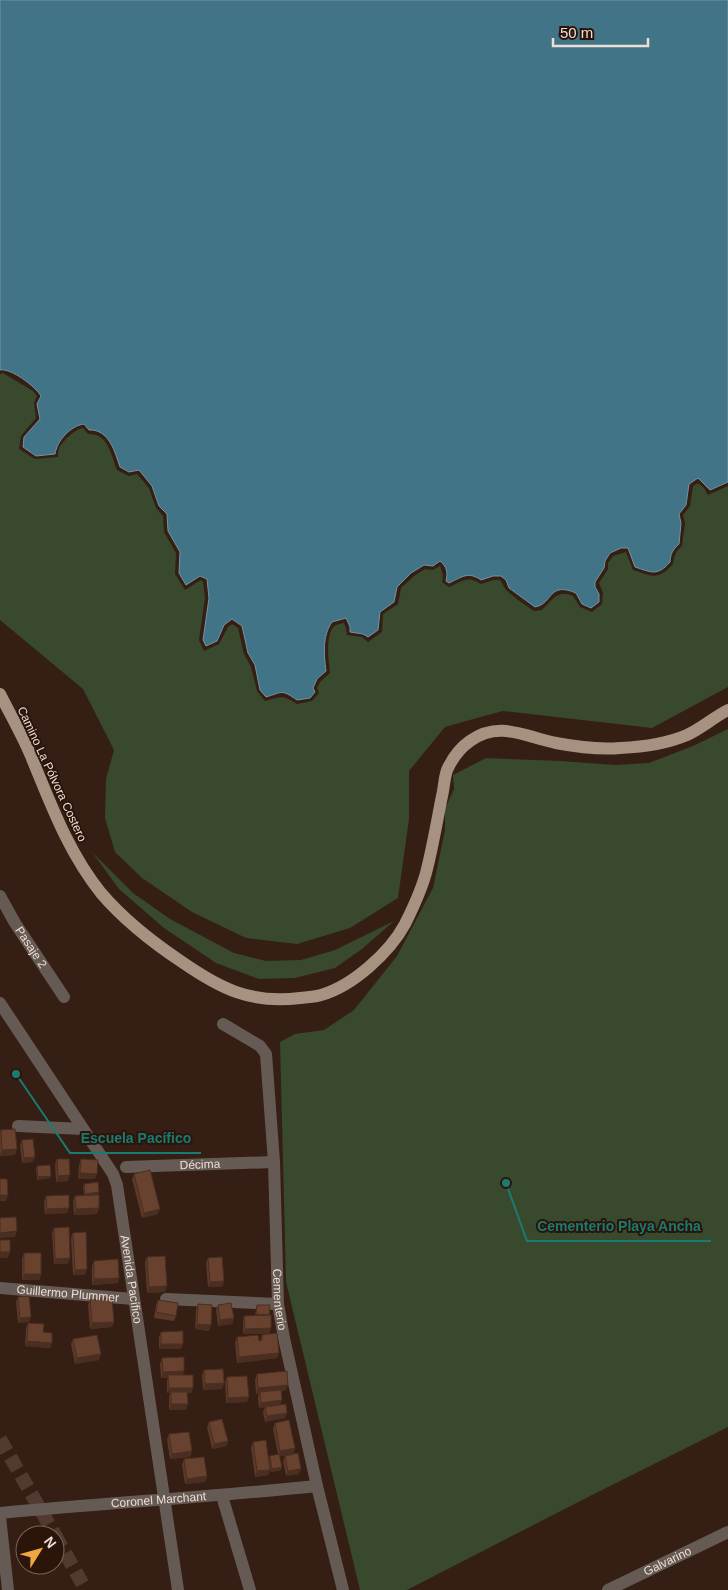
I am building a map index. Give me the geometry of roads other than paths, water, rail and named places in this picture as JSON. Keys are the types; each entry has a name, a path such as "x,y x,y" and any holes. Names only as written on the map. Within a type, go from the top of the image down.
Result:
{"main road":[{"name":"Camino La Pólvora Costero","path":"0,694 32,759 70,847 100,892 138,929 166,952 203,977 222,987 244,995 265,999 321,995 337,989 371,964 392,941 403,926 426,873 447,771 456,754 470,741 487,733 505,730 571,746 628,748 665,742 688,734 728,710"}],"street":[{"name":"Pasaje 2","path":"0,896 14,923 64,997"},
{"name":"Avenida Pacífico","path":"0,1002 113,1174 117,1184 178,1590"},
{"name":"Cementerio","path":"223,1024 260,1046 266,1054 274,1162 278,1304 317,1486 344,1590"},
{"path":"18,1126 84,1129"},
{"name":"Décima","path":"126,1167 274,1162"},
{"name":"Guillermo Plummer","path":"0,1288 133,1298"},
{"path":"166,1299 278,1304"},
{"name":"Coronel Marchant","path":"0,1513 222,1496 317,1486"},
{"path":"222,1496 250,1590"},
{"path":"0,1517 8,1590"},
{"name":"Galvarino","path":"608,1590 728,1532"}],"water":[{"path":"0,0 728,0 728,482 710,490 698,478 689,484 686,505 679,514 681,523 679,544 672,552 670,562 661,570 650,572 635,567 628,548 621,548 610,553 605,561 604,568 595,582 595,587 599,594 599,602 591,608 582,604 576,593 567,590 555,591 545,602 535,607 509,588 506,580 501,576 493,576 481,580 469,575 449,583 446,581 446,568 440,561 433,566 424,565 411,573 397,587 394,602 380,612 378,630 368,637 363,634 350,632 346,618 332,622 325,639 326,671 317,679 313,688 315,692 310,698 297,700 285,693 266,697 260,690 255,665 248,653 242,626 232,619 224,625 217,641 206,646 203,640 209,598 207,579 200,576 186,585 179,573 180,552 168,531 167,514 159,506 152,486 139,470 129,472 120,467 113,448 106,437 102,433 89,430 84,424 69,431 61,439 55,454 36,456 23,447 24,437 40,419 37,404 41,396 34,387 22,378 5,370 0,370"}],"tunnel":[{"path":"0,1439 49,1525"},
{"path":"65,1553 86,1590"}],"place":[{"name":"Escuela Pacífico","path":"16,1074"},
{"name":"Cementerio Playa Ancha","path":"506,1183"}]}
